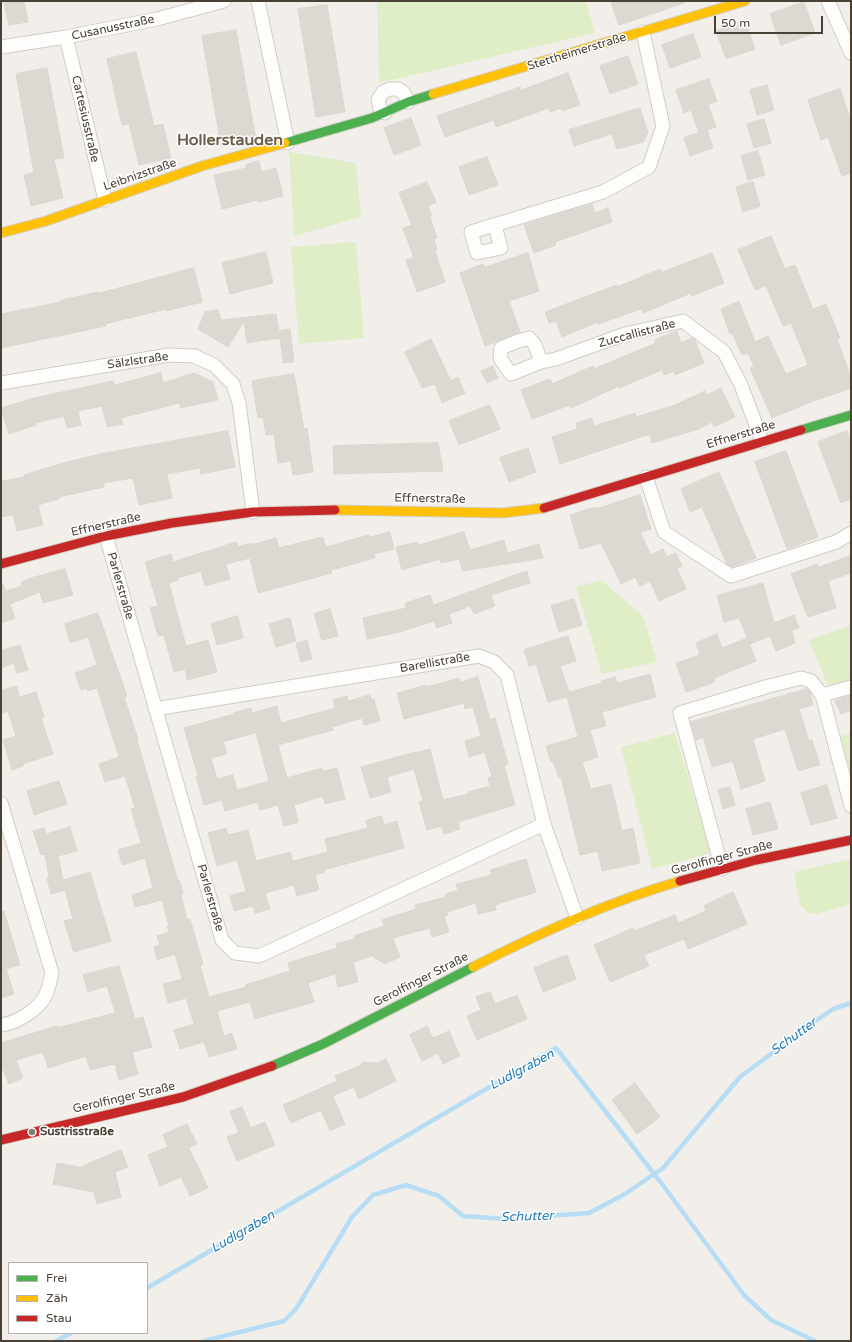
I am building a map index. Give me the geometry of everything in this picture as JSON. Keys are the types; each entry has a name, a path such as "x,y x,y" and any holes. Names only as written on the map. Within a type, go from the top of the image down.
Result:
{"street":[{"name":"Cusanusstraße","path":"1,47 66,38 156,19 224,1"},
{"path":"258,1 288,143"},
{"name":"Stettheimerstraße","path":"288,143 385,113 408,102 745,1"},
{"path":"828,1 851,53"},
{"path":"495,226 603,192 649,167 663,126 643,32"},
{"name":"Cartesiusstraße","path":"66,38 105,200"},
{"path":"385,113 380,108 378,100 383,92 390,89 398,89 404,93 408,102"},
{"name":"Leibnizstraße","path":"1,233 46,221 202,166 288,143"},
{"name":"Zuccallistraße","path":"541,362 556,359 625,334 683,321 724,352 741,385 762,440"},
{"name":"Sälzlstraße","path":"1,383 169,355 195,356 214,365 232,384 239,403 253,512"},
{"name":"Effnerstraße","path":"1,564 106,536 172,524 253,512 334,510 503,513 541,509 762,440 851,416"},
{"path":"646,477 664,532 731,576 836,542 851,533"},
{"name":"Parlerstraße","path":"106,536 222,940 235,953 259,956 544,824"},
{"name":"Barellistraße","path":"155,709 478,656 494,662 507,675 544,824 577,918"},
{"path":"722,869 680,713 768,686 801,678 811,681 822,694 851,806"},
{"path":"822,694 851,687"},
{"path":"1,802 52,973 46,995 33,1011 8,1024 1,1025"},
{"name":"Gerolfinger Straße","path":"1,1140 183,1097 242,1077 323,1044 500,953 577,918 649,890 722,869 756,860 851,840"}],"green space":[{"path":"377,1 586,1 595,33 379,83"},
{"path":"289,152 356,163 361,217 294,236"},
{"path":"356,242 364,338 299,344 291,247"},
{"path":"601,580 643,616 657,662 602,674 576,587"},
{"path":"851,625 851,680 828,686 809,640"},
{"path":"675,733 711,853 652,869 621,747"},
{"path":"851,733 851,777 840,737"},
{"path":"851,859 851,904 817,914 808,913 800,905 794,872"}],"building":[{"path":"4,1 24,1 28,22 9,25"},
{"path":"611,1 684,1 684,3 619,25"},
{"path":"804,2 815,33 781,45 770,14"},
{"path":"327,5 345,112 316,117 298,9"},
{"path":"745,21 755,49 726,59 716,31"},
{"path":"236,30 256,140 221,146 202,36"},
{"path":"693,34 701,57 670,68 662,45"},
{"path":"136,52 154,126 163,124 171,158 139,165 129,124 122,125 107,59"},
{"path":"628,56 638,84 610,94 600,66"},
{"path":"47,68 64,158 54,159 63,198 31,206 24,175 34,173 16,74"},
{"path":"568,73 580,105 562,111 561,108 550,112 549,108 496,127 494,120 445,137 437,116 520,87 521,90"},
{"path":"709,79 717,101 708,105 716,127 699,133 691,110 684,113 676,90"},
{"path":"767,85 774,110 757,115 750,90"},
{"path":"840,89 851,121 851,173 842,176 828,137 821,140 808,100"},
{"path":"640,108 648,133 643,142 617,149 612,134 574,146 569,130"},
{"path":"411,118 421,145 394,155 384,128"},
{"path":"764,119 771,143 754,148 747,124"},
{"path":"707,130 713,148 690,156 684,138"},
{"path":"758,151 765,175 748,180 741,156"},
{"path":"487,157 498,185 469,195 459,167"},
{"path":"259,161 261,172 276,168 283,196 259,202 258,200 222,209 214,175 247,168 246,165"},
{"path":"427,182 436,202 428,206 437,238 434,239 437,250 435,251 445,282 417,292 406,260 414,258 403,228 412,225 399,193"},
{"path":"753,182 760,206 743,212 736,187"},
{"path":"592,204 595,213 608,208 612,222 555,242 556,245 534,253 524,225"},
{"path":"771,236 785,269 795,265 813,309 826,304 840,338 837,339 851,378 851,388 772,418 750,368 754,367 748,353 742,355 732,333 730,334 721,309 739,301 755,342 768,336 786,374 808,365 791,323 783,326 766,286 755,290 738,250"},
{"path":"266,252 273,283 230,294 222,263"},
{"path":"528,253 539,291 509,301 520,332 485,346 460,273 483,264 485,267"},
{"path":"712,253 724,283 692,296 691,293 643,313 641,309 598,324 598,322 562,337 556,321 549,323 545,312 617,285 617,287 660,269 662,272"},
{"path":"194,268 202,302 105,324 106,326 1,348 1,314 99,293"},
{"path":"218,310 221,320 276,314 279,331 290,329 294,362 283,363 280,338 247,343 244,321 228,347 198,329 205,312"},
{"path":"677,331 681,343 693,338 695,340 704,363 675,375 674,371 664,375 662,370 619,388 619,386 571,408 570,405 532,419 521,390 550,379 552,384 593,366 594,369 656,343 655,340"},
{"path":"431,339 451,381 458,377 465,393 442,403 435,384 422,388 405,352"},
{"path":"493,366 498,378 487,383 481,371"},
{"path":"161,373 163,383 194,373 213,382 218,400 180,408 180,403 121,418 123,424 107,427 102,406 78,411 81,425 67,428 64,416 36,423 36,425 9,434 1,408 34,398 113,381 114,385"},
{"path":"294,374 304,429 307,428 313,472 293,475 291,461 278,463 274,434 266,435 263,417 258,418 252,381"},
{"path":"721,388 735,417 714,427 712,422 696,430 652,443 650,434 560,464 552,437 577,429 576,423 592,418 594,426 635,413 636,417 675,405 705,391 707,395"},
{"path":"490,405 500,429 459,445 449,421"},
{"path":"228,431 235,467 201,474 200,468 167,474 172,498 139,505 133,478 104,483 104,487 59,497 59,499 38,505 43,525 17,531 13,515 1,517 1,481 25,477 24,475 63,463 105,453"},
{"path":"847,431 851,441 851,499 841,503 818,442"},
{"path":"438,443 443,471 334,474 333,446"},
{"path":"528,448 536,472 509,482 500,458"},
{"path":"786,451 818,537 787,549 755,462"},
{"path":"719,472 756,558 732,567 727,564 702,507 690,512 681,489"},
{"path":"640,495 651,529 640,532 651,555 663,549 667,557 676,553 682,566 677,568 686,589 659,601 650,581 640,586 635,577 621,584 601,543 580,549 570,515"},
{"path":"390,532 394,549 374,554 375,558 331,570 332,573 258,593 250,558 226,564 230,579 205,586 201,571 178,578 178,580 169,583 186,646 208,640 217,672 187,680 185,669 174,672 164,635 158,636 150,608 158,606 145,562 171,554 173,562 236,542 238,547 276,538 279,548 322,537 326,547 369,535 369,537"},
{"path":"464,532 470,550 504,540 507,553 539,544 543,558 463,571 459,559 441,563 440,559 402,570 396,547 417,542 418,545"},
{"path":"851,556 851,573 828,581 836,608 808,617 791,574 817,564 818,567"},
{"path":"65,569 73,595 43,603 40,592 10,604 15,618 1,623 1,584 3,584 6,591 22,586 21,582 31,578"},
{"path":"527,571 530,583 491,595 495,606 474,614 470,606 449,614 452,623 437,628 434,621 400,632 367,639 363,618 406,608 405,603 430,595 433,605"},
{"path":"763,583 774,623 794,615 799,628 792,630 795,643 776,651 770,636 750,644 739,618 724,622 717,596"},
{"path":"574,599 582,625 559,632 551,606"},
{"path":"330,609 338,636 322,640 314,614"},
{"path":"98,613 127,696 124,697 138,739 137,740 178,881 180,881 183,894 181,895 187,920 190,919 203,964 200,965 209,997 246,987 245,985 290,971 288,963 337,948 336,944 355,939 354,936 384,926 382,920 416,909 415,905 446,897 445,894 458,890 456,884 492,875 490,870 526,859 536,892 495,905 496,910 478,914 476,903 447,912 448,915 444,916 449,932 432,937 430,928 393,938 400,957 385,964 372,956 353,962 358,982 338,987 335,974 308,983 314,1002 255,1019 250,1002 217,1011 224,1036 232,1033 237,1049 209,1057 204,1042 180,1049 174,1030 194,1024 186,998 168,1003 163,984 182,979 175,954 157,960 154,947 160,945 157,936 169,932 167,926 169,926 162,900 135,907 132,895 153,888 145,858 122,865 118,850 141,843 131,809 135,808 125,776 105,782 99,764 119,757 97,688 88,691 87,688 81,690 75,673 97,665 88,637 70,643 65,624"},
{"path":"238,616 243,638 217,645 211,624"},
{"path":"290,618 296,641 276,647 269,624"},
{"path":"717,634 722,648 747,638 756,661 714,678 715,682 686,692 676,663 700,655 696,643"},
{"path":"568,636 576,661 560,666 569,692 602,683 601,681 615,677 617,683 650,674 656,697 602,712 606,726 590,730 598,757 582,762 591,789 611,784 622,831 633,828 640,863 602,871 598,851 580,855 561,777 559,778 553,761 551,762 546,746 578,737 567,697 548,702 536,664 529,666 524,650"},
{"path":"307,640 312,659 301,662 296,644"},
{"path":"20,645 28,670 17,673 14,663 1,668 1,651"},
{"path":"478,677 490,720 495,718 508,764 504,765 515,805 458,822 460,829 444,834 442,826 427,830 419,802 423,801 414,769 387,777 391,792 370,798 361,767 430,749 443,800 468,794 468,792 490,786 488,778 492,777 485,752 469,757 465,741 481,736 473,707 465,709 464,703 404,719 397,693 426,685 427,687 459,678 460,682"},
{"path":"17,686 19,697 36,692 44,717 41,718 53,754 23,764 23,766 12,770 3,740 16,736 8,711 1,713 1,691"},
{"path":"807,689 810,692 813,705 799,709 809,741 812,740 820,765 798,771 785,729 753,739 765,781 741,789 733,761 712,767 703,737 696,740 691,722"},
{"path":"370,695 372,700 374,699 380,721 364,725 362,718 332,727 333,730 278,745 287,778 322,768 323,771 337,768 345,799 325,804 323,796 294,805 298,822 284,826 278,805 260,810 258,802 225,811 222,800 204,805 196,777 198,776 184,728 251,708 252,713 277,706 281,723 335,708 333,700 347,696 348,701","holes":["256,733 269,781 237,790 233,775 217,779 211,758 227,754 223,742"]},
{"path":"851,695 851,710 841,714 835,701"},
{"path":"59,781 67,804 34,815 27,791"},
{"path":"827,785 837,818 811,825 801,793"},
{"path":"730,787 735,805 723,809 718,790"},
{"path":"770,802 778,829 753,835 746,809"},
{"path":"382,816 384,825 397,821 404,848 324,870 325,872 315,875 319,890 297,896 294,885 265,893 270,909 255,913 253,906 234,911 230,896 246,891 237,860 217,866 208,833 226,828 228,835 248,830 256,861 290,852 293,861 328,852 325,839 368,828 366,821"},
{"path":"70,827 77,851 58,856 63,880 90,872 111,941 74,952 64,921 73,919 65,890 51,894 47,878 49,877 45,854 41,855 33,831 44,828 46,834"},
{"path":"733,892 747,924 688,949 684,939 644,955 649,966 610,982 594,945 633,928 634,931 675,915 678,923 706,911 704,906"},
{"path":"1,911 4,911 20,965 6,969 14,994 1,998"},
{"path":"567,955 576,979 543,992 534,968"},
{"path":"119,966 135,1019 143,1017 152,1047 132,1052 138,1074 119,1080 115,1064 90,1070 86,1056 48,1068 43,1052 16,1060 23,1078 9,1084 1,1065 1,1043 57,1026 57,1028 114,1013 115,1012 107,986 88,992 83,975"},
{"path":"490,992 495,1004 517,995 527,1019 477,1040 467,1016 481,1010 476,997"},
{"path":"427,1026 433,1038 449,1031 460,1056 443,1064 438,1053 422,1061 410,1035"},
{"path":"386,1059 396,1081 359,1099 354,1087 333,1096 345,1124 330,1131 321,1110 291,1123 283,1105 337,1081 335,1076 359,1066 363,1062 377,1063"},
{"path":"635,1083 660,1117 637,1134 612,1100"},
{"path":"242,1107 251,1128 265,1122 275,1145 237,1161 227,1137 239,1133 230,1112"},
{"path":"187,1124 197,1144 189,1148 208,1188 190,1196 181,1177 160,1186 148,1155 168,1147 163,1135"},
{"path":"121,1150 128,1167 115,1172 121,1197 97,1204 94,1192 53,1184 57,1163 80,1167"}],"waterway":[{"name":"Schutter","path":"204,1341 284,1321 296,1309 352,1217 373,1195 406,1185 439,1196 463,1216 505,1219 589,1213 625,1194 663,1168 740,1077 833,1009 851,1003"},
{"name":"Ludlgraben","path":"148,1287 556,1048 662,1184 744,1295 771,1320 815,1341"},
{"name":"Ludlgraben","path":"56,1341 69,1334"}],"traffic: fast":[{"path":"285,143 372,118 408,102 433,94"},
{"path":"801,430 851,415"},
{"path":"272,1066 323,1044 473,967"}],"traffic: slow":[{"path":"433,94 745,1"},
{"path":"1,233 46,221 202,166 285,143"},
{"path":"335,510 503,513 544,508"},
{"path":"473,967 523,942 600,908 680,881"}],"traffic: jam":[{"path":"544,508 801,430"},
{"path":"1,564 106,536 172,523 253,512 335,510"},
{"path":"680,881 756,860 851,840"},
{"path":"1,1140 183,1097 272,1066"}],"place":[{"name":"Sustrisstraße","path":"32,1132"}],"district":[{"name":"Hollerstauden","path":"230,141"}]}
